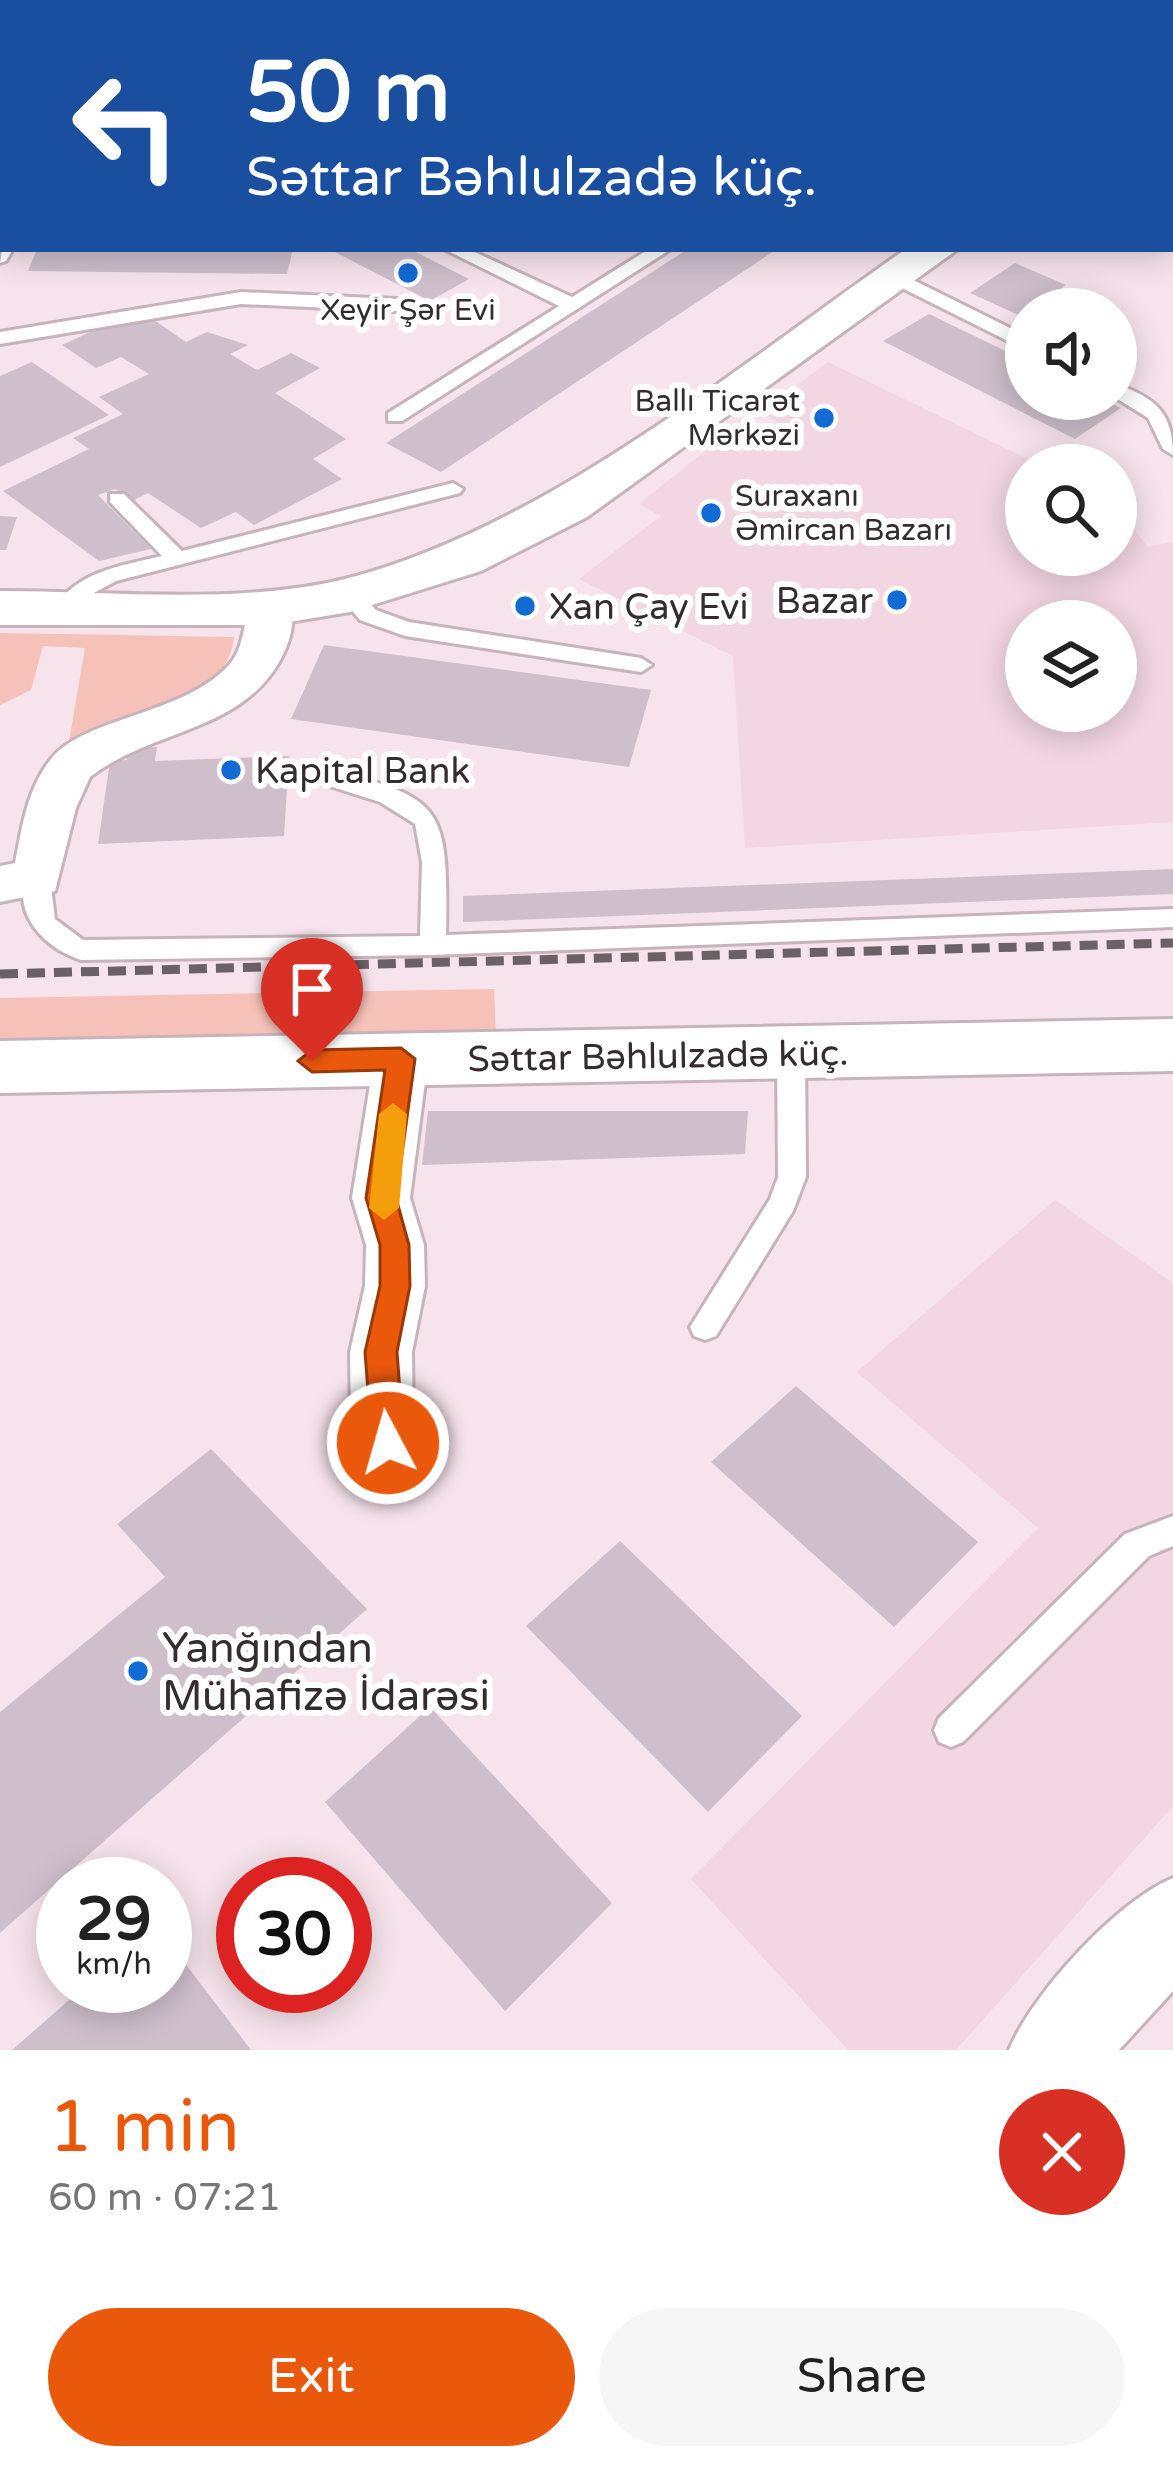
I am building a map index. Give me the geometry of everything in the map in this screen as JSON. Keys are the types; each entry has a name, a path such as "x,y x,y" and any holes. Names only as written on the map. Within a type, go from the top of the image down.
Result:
{"street":[{"path":"0,608 272,608 350,595 462,559 538,525 916,263"},
{"path":"19,881 70,767 97,751 198,711 226,692 266,650 272,636 272,608"},
{"name":"Səttar Bəhlulzadə küç.","path":"0,1067 1173,1045"},
{"path":"393,1467 382,1419 381,1352 395,1286 394,1245 381,1198 401,1059"},
{"path":"1056,2050 1173,1923"}],"lane":[{"path":"459,252 573,305"},
{"path":"394,417 657,252"},
{"path":"916,263 1005,329"},
{"path":"0,338 241,298 417,306"},
{"path":"1137,403 1156,414 1173,449"},
{"path":"64,610 87,585 453,489"},
{"path":"117,498 178,559"},
{"path":"350,595 368,615 405,629 641,665"},
{"path":"310,771 414,803 429,817 435,843 434,946"},
{"path":"19,881 37,914 62,944 81,950 434,946 1173,918"},
{"path":"705,1327 783,1203 792,1177 791,1052"},
{"path":"951,1730 1137,1545 1173,1531"}],"shaded area":[{"name":"Bazar","path":"828,362 1005,448 1005,576 1137,576 1137,533 1148,547 1173,542 1173,822 745,848 733,656 579,579 661,516 639,504 714,444 742,453 781,425 761,412"},
{"path":"0,633 234,637 227,660 193,695 143,719 69,742 85,648 43,646 31,690 0,705"},
{"path":"494,989 496,1034 0,1043 0,998"},
{"path":"1055,1200 1173,1283 1173,1806 956,2050 848,2050 691,1879 1038,1528 857,1372"}],"building":[{"path":"36,252 292,252 287,274 28,271"},
{"path":"335,252 416,252 469,279 430,301"},
{"path":"683,252 772,252 441,472 386,443"},
{"path":"1015,263 1066,285 1005,288 1005,309 970,293"},
{"path":"929,314 1005,351 1005,403 883,341"},
{"path":"154,320 186,342 207,332 248,345 230,354 257,370 291,353 320,368 275,393 346,439 313,459 342,479 254,525 236,512 201,528 148,493 134,500 115,489 98,495 151,549 99,561 3,491 89,449 73,438 123,414 99,397 149,374 121,357 96,368 62,345 101,327"},
{"path":"32,362 109,415 0,467 0,376"},
{"path":"1038,420 1103,420 1075,439"},
{"path":"0,516 17,517 6,550 0,550"},
{"path":"324,645 651,690 629,767 291,719"},
{"path":"157,747 155,761 289,756 284,836 98,844 110,761 127,760 128,748"},
{"path":"1173,869 1173,894 463,922 463,896"},
{"path":"428,1111 748,1111 745,1154 422,1165"},
{"path":"796,1386 978,1542 894,1627 711,1462"},
{"path":"211,1449 367,1609 86,1857 36,1857 36,1901 0,1933 0,1712 165,1577 117,1524"},
{"path":"620,1541 802,1716 708,1812 526,1626"},
{"path":"430,1707 612,1903 505,2011 325,1802"},
{"path":"192,1972 216,2004 216,2013 223,2013 251,2050 12,2050 54,2013 192,2013"}],"railway":[{"path":"0,974 1173,943"}],"slow traffic":[{"path":"384,1208 381,1198 393,1114"}],"place":[{"name":"Xeyir Şər Evi","path":"408,273"},
{"name":"Ballı Ticarət Mərkəzi","path":"824,418"},
{"name":"Suraxanı Əmircan Bazarı","path":"711,513"},
{"name":"Bazar","path":"897,600"},
{"name":"Xan Çay Evi","path":"525,606"},
{"name":"Kapital Bank","path":"231,770"},
{"name":"Yanğından Mühafizə İdarəsi","path":"138,1671"}],"route":[{"path":"312,1061 401,1059 381,1198 394,1245 395,1286 381,1352 382,1419 388,1443"}]}
